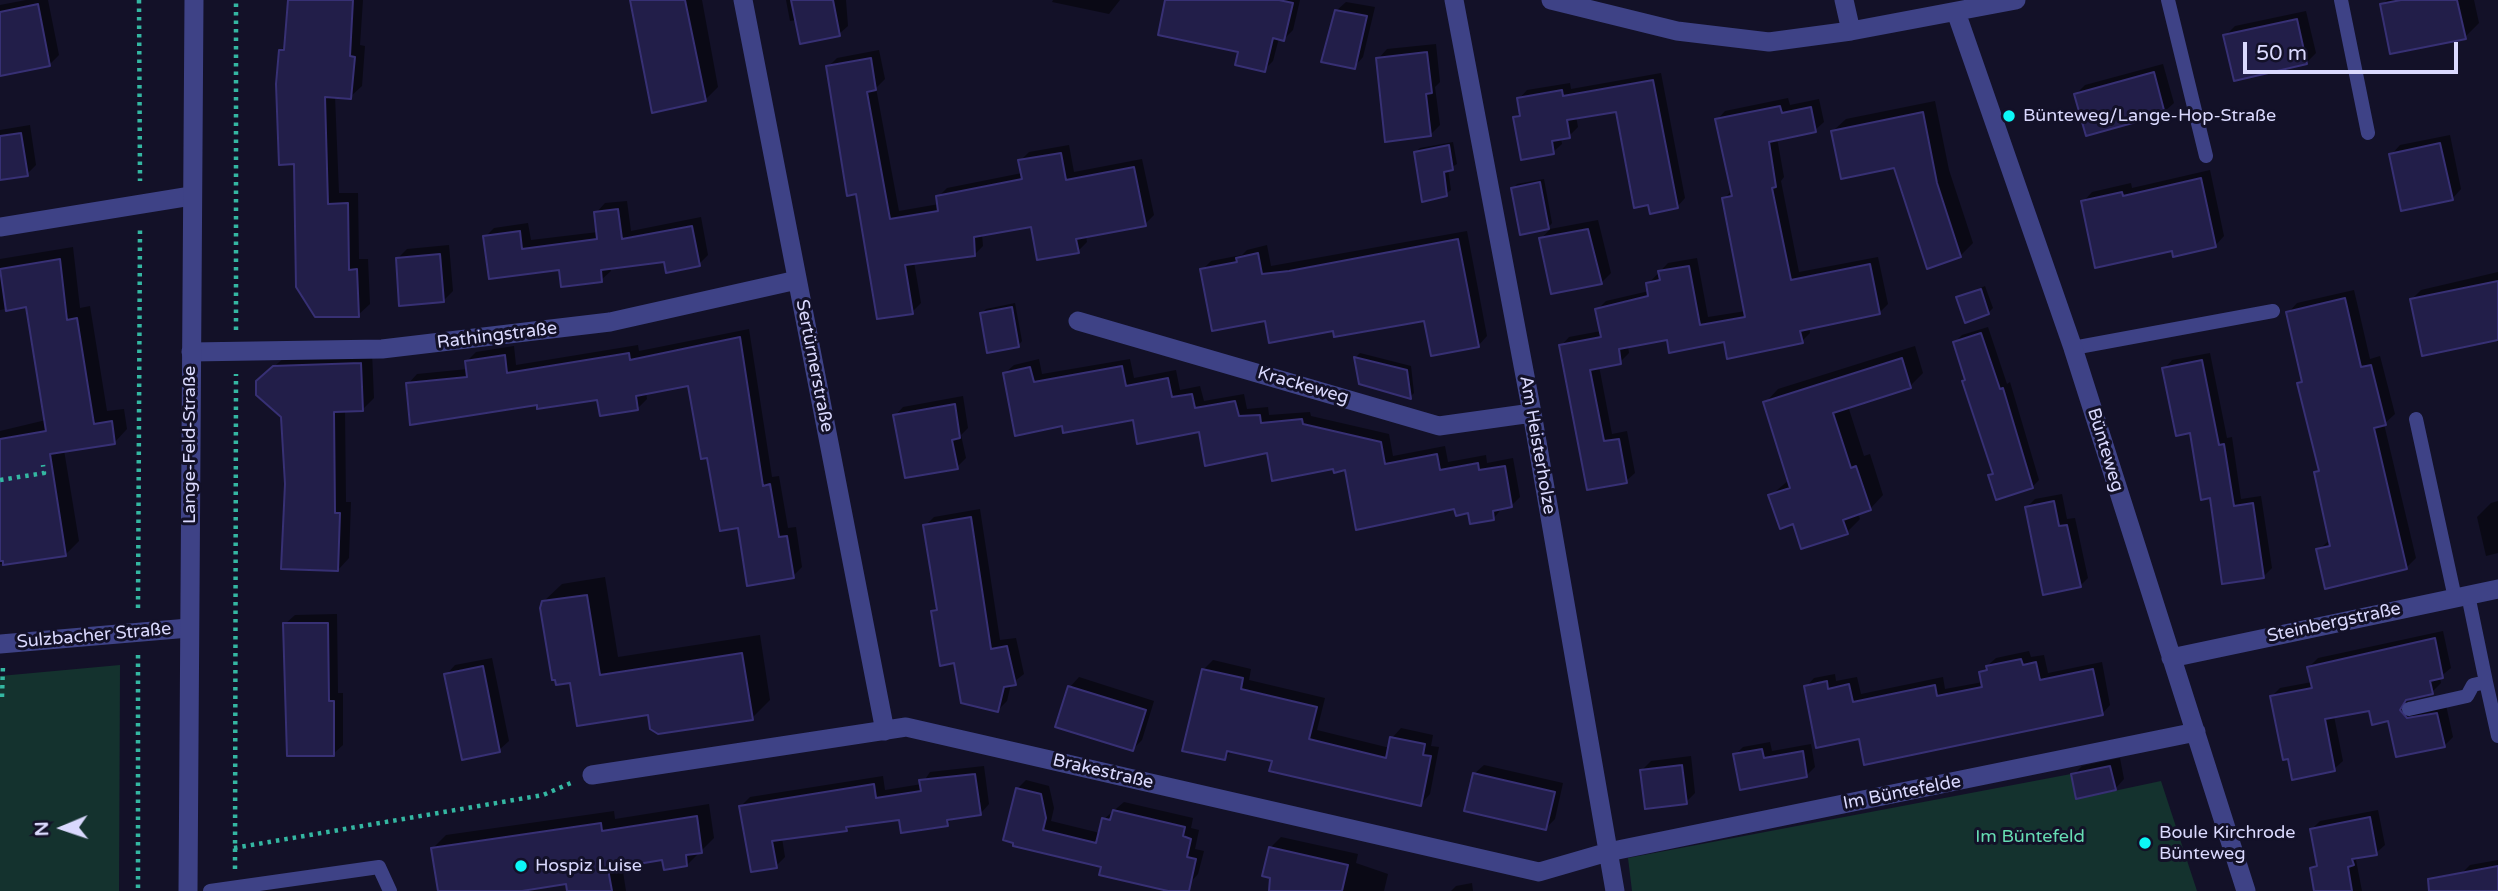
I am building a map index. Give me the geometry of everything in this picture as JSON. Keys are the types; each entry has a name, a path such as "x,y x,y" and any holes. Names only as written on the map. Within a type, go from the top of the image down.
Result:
{"street":[{"name":"Lange-Feld-Straße","path":"187,891 194,0"},
{"name":"Sertürnerstraße","path":"743,0 886,731"},
{"name":"Am Heisterholze","path":"1454,0 1532,413 1615,891"},
{"path":"1550,0 1677,31 1769,41 1851,31 2016,0"},
{"path":"1843,0 1851,31"},
{"name":"Bünteweg","path":"1956,12 2006,163 2073,348 2246,891"},
{"path":"0,228 191,196"},
{"name":"Rathingstraße","path":"191,352 382,349 610,322 797,280"},
{"name":"Krackeweg","path":"1078,321 1439,426 1532,413"},
{"name":"Steinbergstraße","path":"2171,658 2498,589"},
{"name":"Sulzbacher Straße","path":"0,644 138,630 189,628"},
{"name":"Brakestraße","path":"592,775 906,727 1539,872 1608,852"},
{"name":"Im Büntefelde","path":"1608,852 2196,732"}],"lane":[{"path":"2168,0 2206,156"},
{"path":"2342,0 2368,133"},
{"path":"2073,348 2273,311"},
{"path":"2416,419 2498,736"},
{"path":"2409,709 2467,696 2473,685 2486,682"},
{"path":"210,891 379,867 390,891"}],"path":[{"path":"138,891 139,0"},
{"path":"235,887 236,0"},
{"path":"0,480 44,473 43,466"},
{"path":"234,848 543,794 592,775"}],"green space":[{"path":"120,665 119,891 0,891 0,676"},
{"name":"Im Büntefeld","path":"2071,774 2076,799 2161,781 2197,891 1632,891 1628,858"}],"building":[{"path":"288,0 353,0 350,56 355,57 351,99 325,97 328,204 348,203 349,270 357,269 359,317 315,317 296,287 294,164 279,165 276,84 279,50 284,50"},
{"path":"630,0 685,0 706,101 652,113"},
{"path":"791,0 833,0 840,36 800,44"},
{"path":"1165,0 1279,0 1293,3 1284,41 1273,38 1265,72 1235,65 1238,52 1158,35"},
{"path":"2401,0 2457,0 2466,39 2390,54 2380,4"},
{"path":"38,4 50,66 0,76 0,12"},
{"path":"1335,10 1367,16 1355,69 1321,62"},
{"path":"2297,19 2307,64 2234,81 2223,35"},
{"path":"1427,52 1432,93 1426,94 1431,136 1385,142 1376,58"},
{"path":"871,58 876,90 867,92 890,219 938,211 936,196 1022,179 1018,160 1061,153 1066,180 1134,167 1146,226 1076,239 1079,253 1037,260 1031,227 974,237 975,256 905,265 913,314 877,319 856,194 847,196 826,66"},
{"path":"2154,72 2165,114 2086,136 2074,94"},
{"path":"1653,80 1678,208 1650,214 1648,205 1634,208 1616,112 1567,120 1570,138 1552,141 1554,154 1521,160 1513,117 1520,116 1517,98 1562,90 1563,96"},
{"path":"1780,106 1782,113 1811,107 1816,132 1769,142 1776,187 1772,188 1791,280 1870,264 1880,314 1800,331 1803,343 1727,359 1724,342 1669,353 1667,340 1619,349 1621,364 1590,370 1604,441 1619,439 1627,483 1587,490 1559,345 1601,337 1595,309 1648,296 1646,283 1660,280 1658,271 1689,266 1700,325 1745,317 1722,198 1732,196 1715,119"},
{"path":"1923,112 1937,183 1961,257 1927,269 1894,168 1841,179 1831,131"},
{"path":"21,133 28,176 0,180 0,136"},
{"path":"2440,143 2453,200 2401,211 2389,154"},
{"path":"1449,145 1453,170 1444,172 1447,196 1422,202 1414,152"},
{"path":"2201,178 2216,247 2173,257 2172,251 2095,268 2081,201 2122,192 2123,196"},
{"path":"1540,182 1549,229 1520,235 1511,188"},
{"path":"618,209 622,239 692,226 700,266 666,273 664,262 601,270 602,282 561,287 559,270 489,279 483,236 520,231 522,249 597,239 594,212"},
{"path":"1588,229 1602,284 1551,294 1539,238"},
{"path":"1458,239 1479,347 1431,356 1424,321 1334,337 1333,331 1269,343 1265,321 1212,331 1200,269 1237,262 1236,258 1258,253 1262,274 1289,271"},
{"path":"440,254 444,302 399,306 396,258"},
{"path":"60,259 67,320 77,318 94,424 112,421 115,444 50,454 66,556 3,565 3,561 0,561 0,439 46,431 26,307 6,311 0,269"},
{"path":"2498,281 2498,340 2422,356 2410,299"},
{"path":"1981,289 1989,314 1965,323 1956,297"},
{"path":"2345,298 2361,367 2371,365 2386,425 2374,428 2407,569 2325,589 2316,549 2330,546 2314,472 2319,471 2297,383 2302,382 2286,312"},
{"path":"1012,307 1019,347 987,353 980,313"},
{"path":"1981,333 2000,389 2003,388 2033,488 1996,500 1988,475 1993,474 1962,381 1965,380 1953,342"},
{"path":"740,337 763,486 770,484 779,537 787,536 794,578 747,586 738,528 720,531 707,458 701,459 688,386 636,396 638,410 600,416 597,400 537,409 537,405 410,425 406,383 467,377 465,361 505,355 507,373 629,353 630,360"},
{"path":"1354,357 1407,370 1411,399 1359,384"},
{"path":"1902,358 1911,388 1833,413 1851,468 1856,466 1871,510 1843,520 1848,534 1801,549 1793,524 1780,529 1768,495 1790,488 1763,402"},
{"path":"2202,360 2219,445 2224,444 2234,506 2253,503 2264,578 2222,584 2210,498 2201,500 2190,433 2176,436 2162,368"},
{"path":"361,363 363,411 334,412 335,513 340,513 338,571 281,569 285,484 281,417 256,395 256,381 273,366"},
{"path":"1122,366 1126,386 1168,378 1172,397 1192,394 1195,408 1235,401 1239,416 1260,415 1261,423 1302,419 1303,424 1381,442 1385,464 1437,454 1440,470 1478,463 1479,470 1505,466 1512,507 1493,511 1494,520 1470,524 1468,513 1456,516 1454,509 1356,530 1345,470 1334,473 1333,469 1272,481 1267,453 1205,466 1199,432 1137,444 1133,420 1063,433 1062,426 1015,436 1003,373 1030,367 1034,382"},
{"path":"955,404 960,438 952,440 958,469 905,478 893,415"},
{"path":"2054,501 2059,526 2067,525 2081,587 2043,595 2025,507"},
{"path":"971,517 991,649 1007,646 1016,685 1004,687 998,712 961,703 954,663 940,666 931,611 937,610 923,525"},
{"path":"587,595 600,675 742,653 753,720 658,734 650,729 648,715 577,726 570,683 556,685 555,680 552,680 540,608 542,601"},
{"path":"283,623 328,623 329,701 334,701 334,756 287,756"},
{"path":"2435,638 2443,678 2430,681 2433,694 2406,700 2400,710 2407,718 2437,713 2445,747 2396,757 2388,721 2372,725 2369,711 2325,719 2335,771 2292,780 2288,759 2283,760 2270,696 2312,688 2307,667"},
{"path":"2021,659 2023,665 2036,662 2040,680 2093,669 2103,715 1864,765 1859,739 1816,748 1804,686 1827,681 1828,689 1849,684 1853,702 1935,685 1937,696 1982,687 1979,672 1987,670 1986,666"},
{"path":"483,666 500,752 462,760 444,674"},
{"path":"1202,669 1243,678 1241,689 1317,707 1309,739 1386,758 1390,737 1425,744 1423,755 1431,756 1421,806 1269,771 1272,761 1227,751 1225,760 1182,751"},
{"path":"1068,686 1146,710 1133,751 1055,727"},
{"path":"1762,749 1764,758 1803,751 1807,777 1740,790 1733,754"},
{"path":"1682,765 1687,804 1645,809 1640,770"},
{"path":"2110,766 2116,790 2076,799 2071,774"},
{"path":"1473,773 1555,792 1546,830 1464,811"},
{"path":"975,774 981,815 947,820 948,826 901,833 899,820 846,827 847,831 772,841 777,868 751,872 739,806 874,784 876,798 921,791 919,780"},
{"path":"1016,788 1041,794 1046,818 1043,830 1096,843 1102,818 1110,820 1113,810 1185,827 1183,836 1191,839 1187,857 1196,859 1189,891 1168,891 1099,875 1101,867 1013,846 1013,843 1003,840"},
{"name":"Hospiz Luise","path":"697,816 702,853 686,855 687,866 664,870 662,860 608,869 612,891 567,891 566,884 522,891 438,891 431,848 601,823 602,831"},
{"path":"2370,817 2377,855 2352,859 2354,865 2348,867 2352,891 2314,891 2310,868 2317,866 2310,829"},
{"path":"1269,847 1348,865 1342,891 1269,891 1270,878 1262,876"},
{"path":"2498,866 2498,891 2429,891 2428,879"}],"place":[{"name":"Bünteweg/Lange-Hop-Straße","path":"2009,116"},
{"name":"Boule Kirchrode Bünteweg","path":"2145,843"},
{"name":"Hospiz Luise","path":"521,866"}]}
